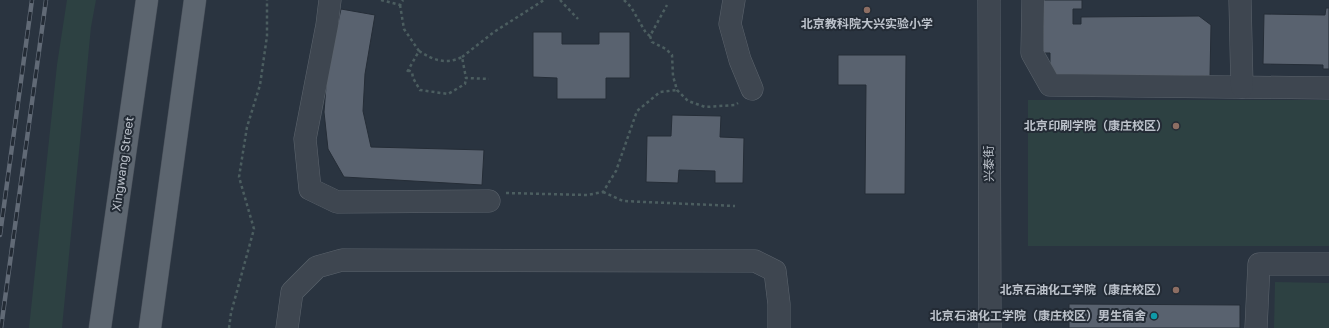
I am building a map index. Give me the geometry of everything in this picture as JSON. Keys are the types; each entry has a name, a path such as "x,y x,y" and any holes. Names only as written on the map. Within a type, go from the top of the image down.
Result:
{"main road":[{"name":"Xingwang Street","path":"100,328 147,0"},
{"path":"150,328 195,0"}],"street":[{"path":"330,0 327,25 305,139 310,189 337,202 496,197"},
{"path":"734,0 730,24 740,60 752,89"},
{"name":"兴泰街","path":"989,0 990,328"},
{"path":"1033,0 1032,53 1050,85 1329,88"},
{"path":"1240,0 1242,87"},
{"path":"287,328 292,292 316,267 342,260 358,260 755,261 774,271 779,304 779,328"},
{"path":"1256,328 1259,264 1329,264"}],"path":[{"path":"229,328 231,314 254,229 239,177 247,127 260,85 266,36 266,0"},
{"path":"381,0 400,5"},
{"path":"403,0 400,5 404,29 418,51 432,59 445,61 462,57 494,32 544,0"},
{"path":"560,0 578,19"},
{"path":"624,0 631,7 646,33 650,36 652,42 666,49 672,55 673,76 677,90 688,101 705,108 735,105 750,95 752,89"},
{"path":"650,36 667,5"},
{"path":"406,74 418,51"},
{"path":"408,70 412,72 413,78 420,90 448,94 465,84 466,69 462,57"},
{"path":"466,78 489,79"},
{"path":"603,192 616,171 637,111 660,92 677,90"},
{"path":"496,197 587,195 603,192 623,201 735,206"}],"green space":[{"path":"67,0 96,0 91,27 62,328 29,328 57,65"},
{"path":"1028,100 1329,100 1329,246 1028,246"},
{"path":"1275,282 1329,283 1329,328 1274,328"}],"building":[{"path":"1043,0 1082,0 1082,9 1073,9 1073,24 1081,24 1081,17 1199,16 1211,25 1210,76 1050,76 1050,53 1043,53"},
{"path":"1326,8 1329,8 1329,69 1323,69 1323,65 1263,64 1264,14 1325,15"},
{"path":"341,9 375,15 365,74 363,111 371,147 484,150 482,185 344,177 328,149 324,112 327,74"},
{"path":"533,32 562,32 562,44 599,44 599,32 630,32 630,78 606,78 606,99 557,99 557,78 533,77"},
{"path":"838,55 906,55 905,194 865,194 866,85 838,85"},
{"path":"672,115 721,116 720,137 744,138 743,183 715,183 715,171 679,170 678,183 646,182 647,136 671,136"},
{"name":"北京石油化工学院（康庄校区）男生宿舍","path":"1069,304 1240,305 1240,328 1069,328"}],"railway":[{"path":"0,235 32,0"},
{"path":"1,328 46,0"}],"place":[{"name":"北京教科院大兴实验小学","path":"867,10"},
{"name":"北京印刷学院（康庄校区）","path":"1176,126"},
{"name":"北京石油化工学院（康庄校区）","path":"1176,290"},
{"name":"北京石油化工学院（康庄校区）男生宿舍","path":"1154,316"}]}
